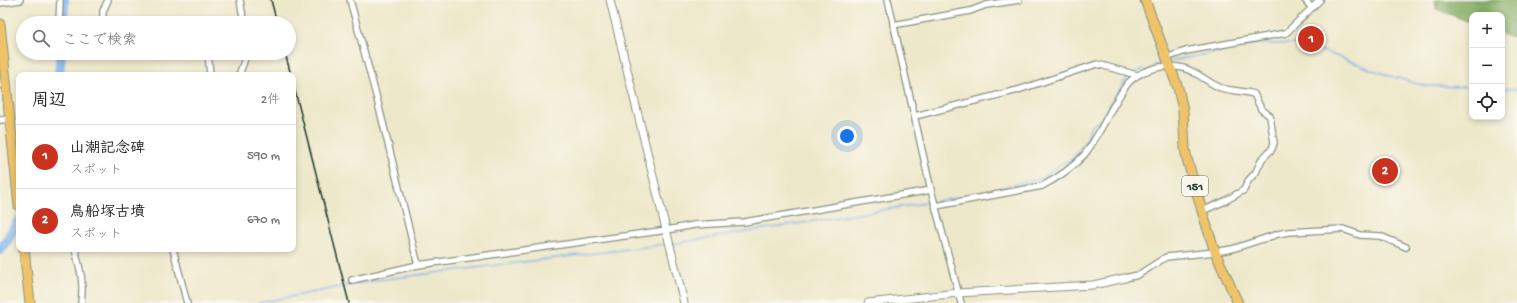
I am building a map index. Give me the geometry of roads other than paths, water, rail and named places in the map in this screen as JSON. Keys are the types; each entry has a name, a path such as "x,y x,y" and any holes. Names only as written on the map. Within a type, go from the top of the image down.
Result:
{"main road":[{"name":"151","path":"1145,0 1182,101 1186,154 1202,211 1216,252 1238,303"},
{"path":"0,24 10,119 16,146"},
{"path":"24,252 30,303"}],"street":[{"path":"0,3 20,0"},
{"path":"60,0 60,16"},
{"path":"103,16 103,11 108,0"},
{"path":"240,0 243,16"},
{"path":"350,0 377,99 418,265"},
{"path":"610,0 684,303"},
{"path":"888,0 931,190 961,303"},
{"path":"893,25 970,11 986,5 1019,0"},
{"path":"1305,0 1312,8"},
{"path":"936,206 1042,186 1057,178 1070,169 1084,154 1099,132 1124,89 1137,75 1163,66 1167,61 1186,51 1286,34 1320,0"},
{"path":"209,60 210,72"},
{"path":"240,72 244,60"},
{"path":"1167,61 1193,72 1221,88 1254,94 1261,109 1270,116 1274,143 1272,149 1262,160 1256,172 1248,181 1244,190 1202,211"},
{"path":"915,116 1018,90 1097,64 1137,75"},
{"path":"0,120 10,119"},
{"path":"352,280 418,265 694,225 751,220 931,190"},
{"path":"868,303 958,293 1093,285 1138,275 1166,257 1216,252 1237,248 1288,232 1343,229 1360,235 1380,236 1406,247"},
{"path":"75,252 81,271 81,303"},
{"path":"174,252 187,303"}],"waterway":[{"path":"63,16 64,0"},
{"path":"1171,61 1256,44 1297,44 1312,47 1413,83 1427,86 1469,87"},
{"path":"59,72 60,60"},
{"path":"1153,66 1165,62"},
{"path":"1135,73 1144,69"},
{"path":"936,201 963,197 1041,178 1064,162 1072,160 1087,139 1090,127 1101,119 1129,75"},
{"path":"1505,89 1517,89"},
{"path":"672,244 932,202"},
{"path":"0,250 6,243 16,224"},
{"path":"258,303 377,280 668,244"}],"railway":[{"path":"271,0 275,16"},
{"path":"287,60 290,72"},
{"path":"296,95 349,303"}],"place":[{"name":"山潮記念碑","path":"1311,39"},
{"name":"鳥船塚古墳","path":"1385,171"}]}
